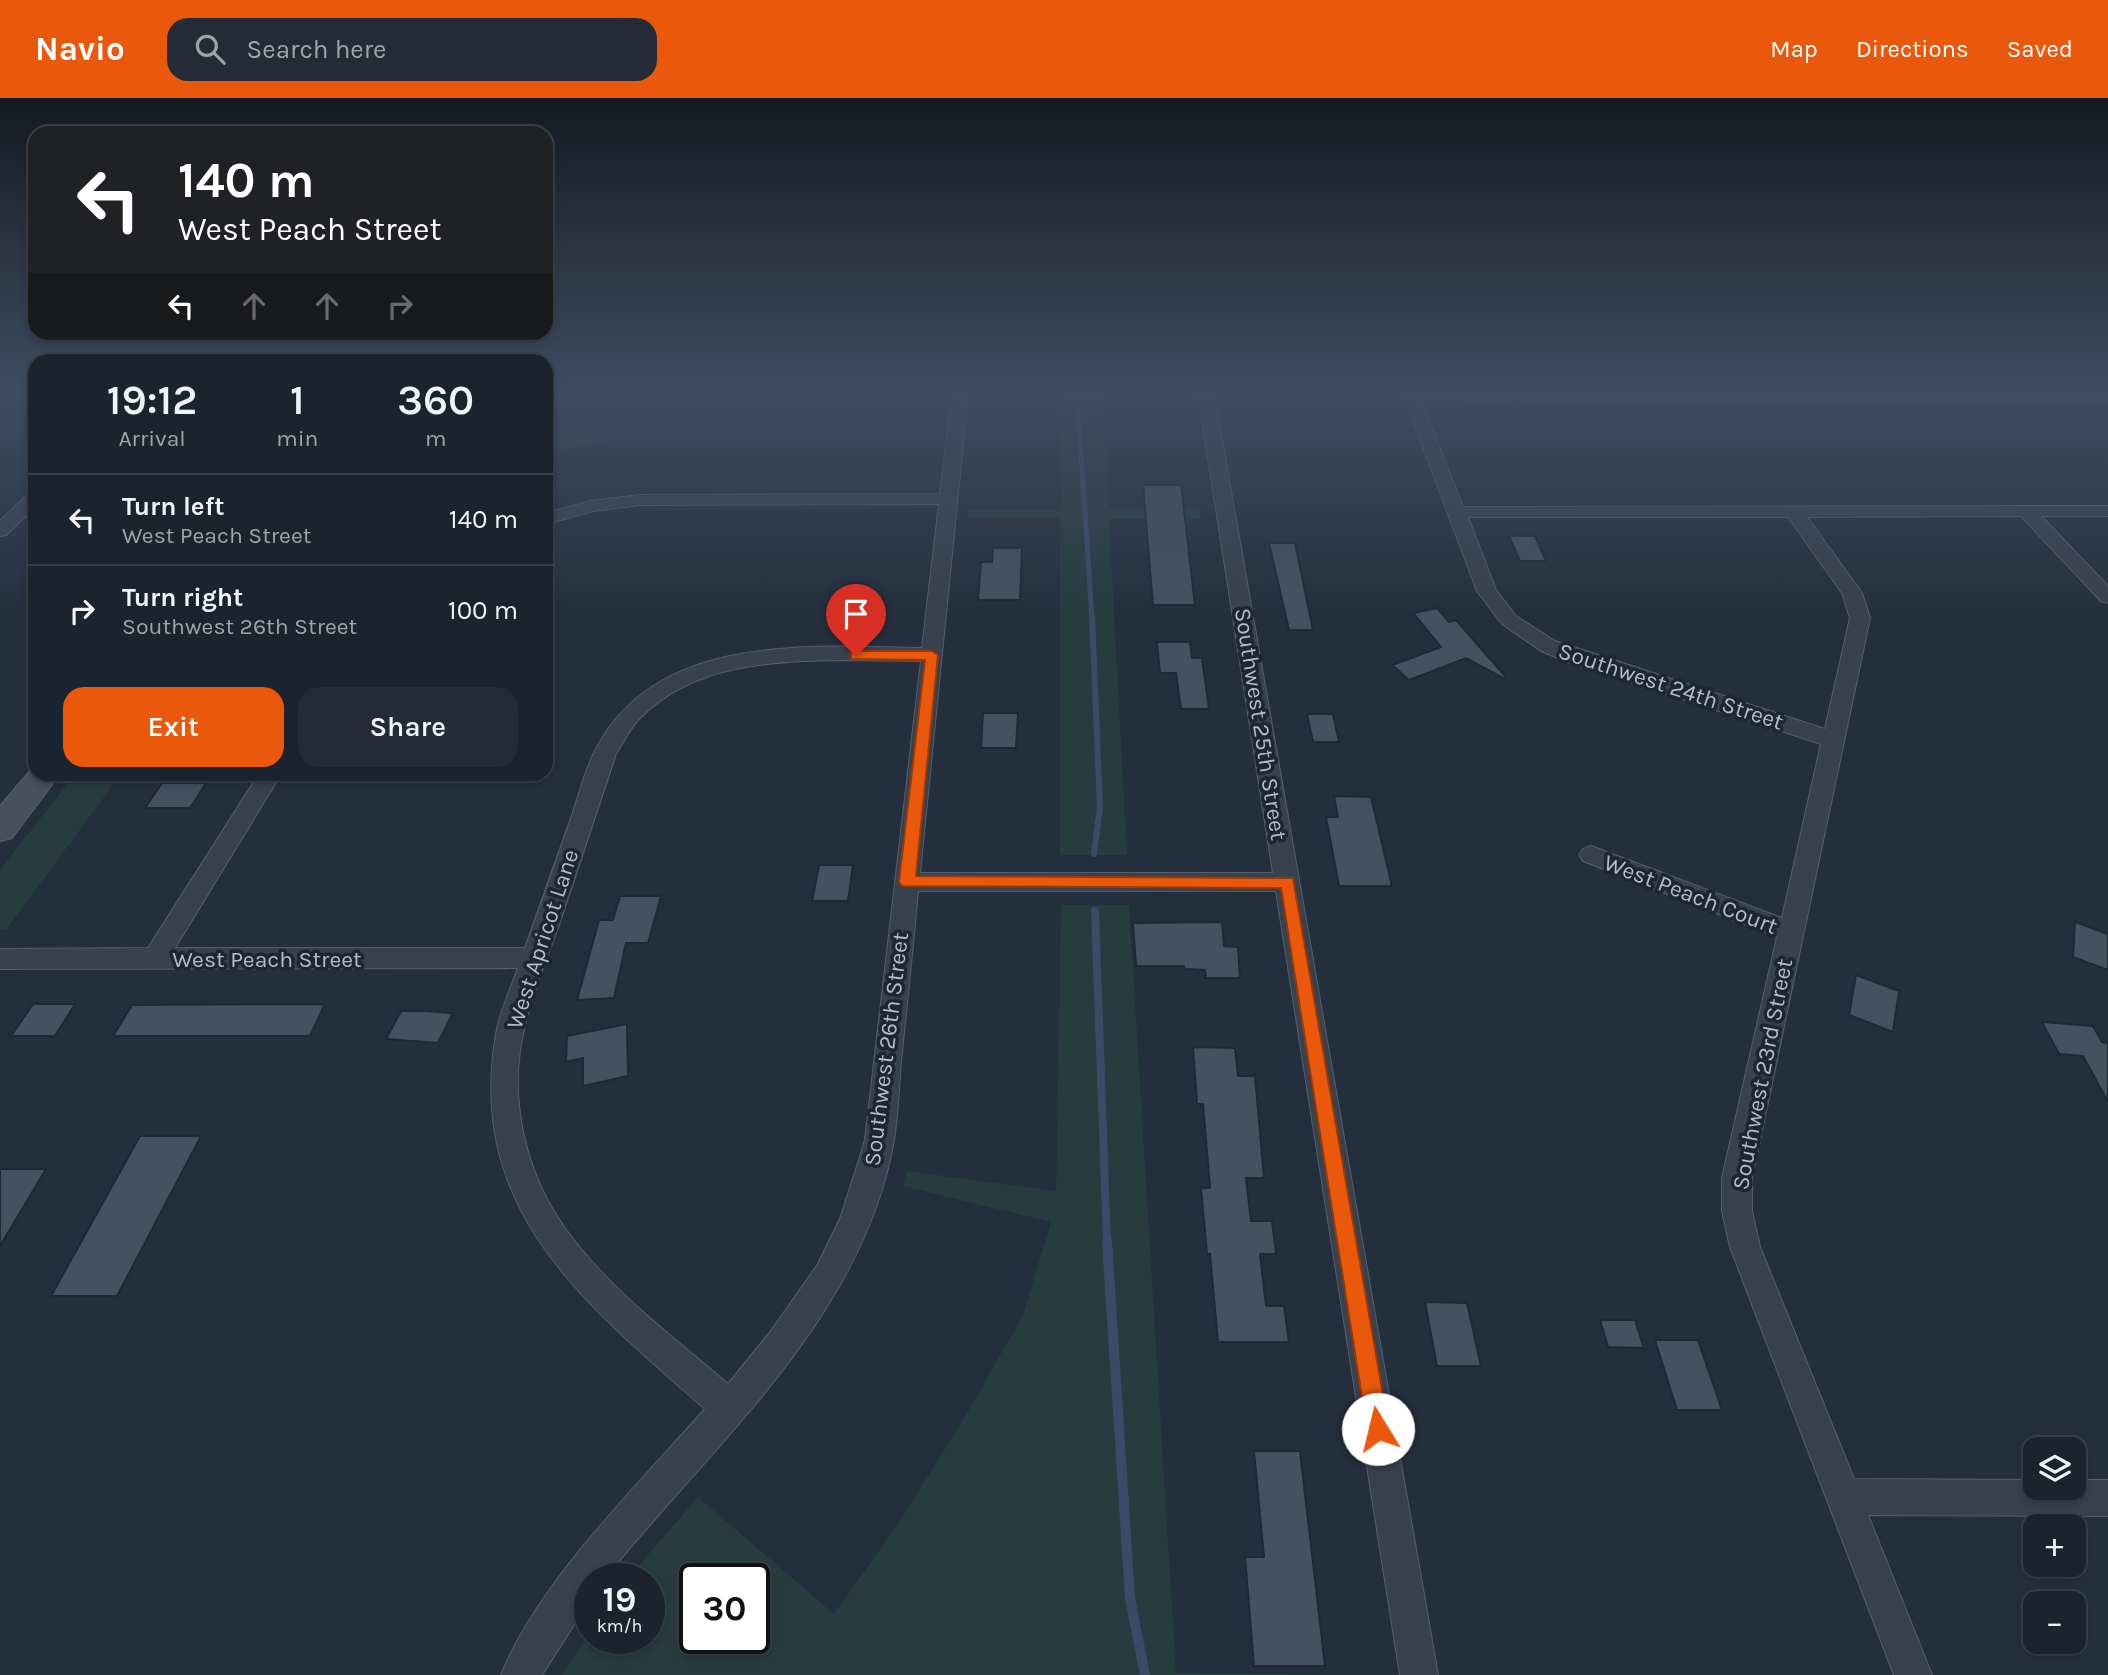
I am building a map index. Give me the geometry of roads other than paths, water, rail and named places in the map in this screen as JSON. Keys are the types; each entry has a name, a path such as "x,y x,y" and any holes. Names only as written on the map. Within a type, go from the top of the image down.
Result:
{"street":[{"name":"Southwest 26th Street","path":"520,1675 573,1588 785,1340 819,1291 847,1241 867,1189 879,1140 952,468"},
{"name":"Southwest 25th Street","path":"1218,468 1419,1675"},
{"name":"Southwest 24th Street","path":"1440,468 1487,591 1509,620 1527,633 1572,656 1834,740"},
{"path":"553,517 591,506 640,500 949,499"},
{"path":"0,531 9,513 28,501"},
{"path":"2026,511 2108,597"},
{"path":"1458,512 2108,511"},
{"name":"Southwest 23rd Street","path":"1794,512 1858,604 1860,618 1737,1178 1737,1211 1745,1247 1913,1675"},
{"name":"West Apricot Lane","path":"728,1406 593,1286 558,1247 532,1207 512,1155 505,1111 504,1069 511,1026 605,753 624,722 656,692 709,667 750,658 932,655"},
{"path":"0,829 38,781"},
{"path":"154,960 266,781"},
{"name":"West Peach Court","path":"1591,855 1791,932"},
{"path":"907,882 1287,882"},
{"name":"West Peach Street","path":"0,959 533,958"},
{"path":"1843,1497 2108,1498"}],"waterway":[{"path":"1082,468 1092,618"},
{"path":"1092,616 1100,807 1094,854"},
{"path":"1095,911 1107,1243"},
{"path":"1107,1241 1130,1598 1145,1675"}]}
